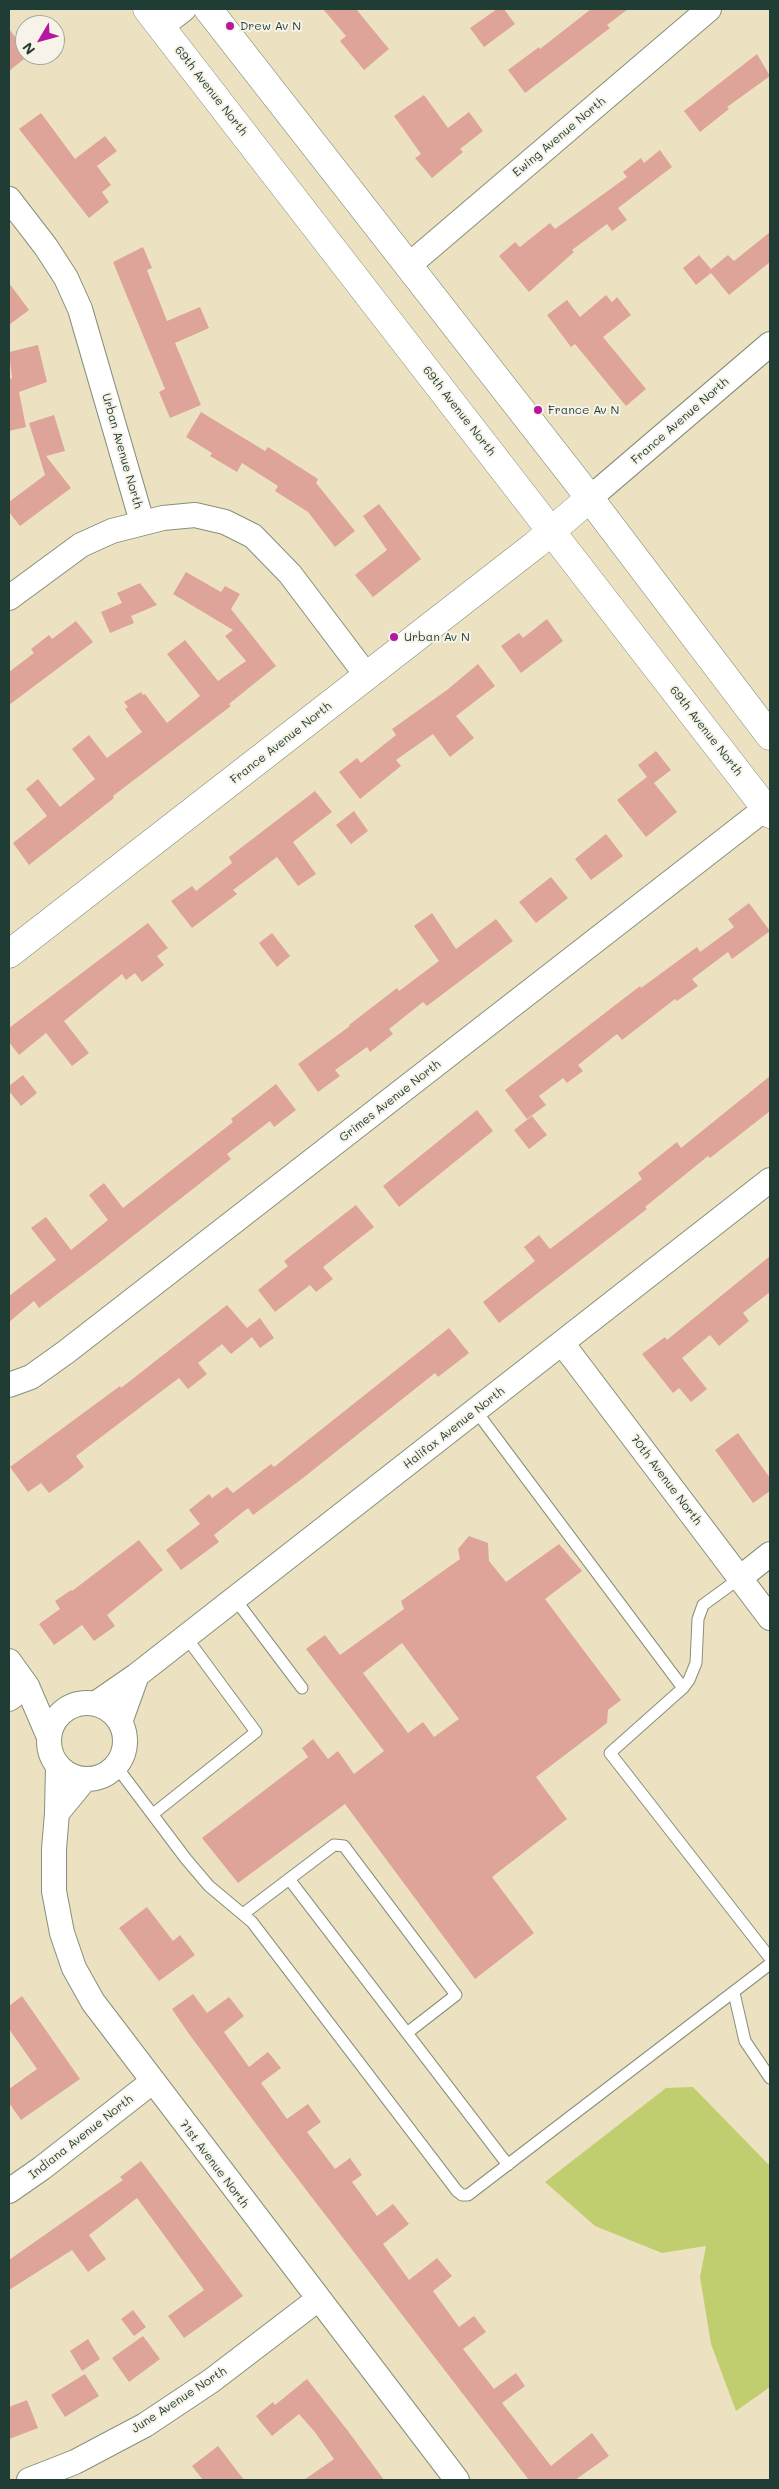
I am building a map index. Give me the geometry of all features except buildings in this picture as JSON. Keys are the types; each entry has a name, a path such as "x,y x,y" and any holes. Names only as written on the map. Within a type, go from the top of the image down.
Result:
{"street":[{"path":"154,18 184,9"},
{"path":"208,9 590,498 770,736"},
{"name":"Ewing Avenue North","path":"408,266 709,9"},
{"name":"69th Avenue North","path":"154,18 768,811"},
{"name":"Urban Avenue North","path":"13,213 61,270 80,309 142,522 195,515 225,522 253,536 290,574 367,676"},
{"name":"France Avenue North","path":"9,954 552,531 770,344"},
{"path":"9,598 81,545 142,522"},
{"name":"Grimes Avenue North","path":"9,1385 31,1377 66,1352 768,811"},
{"name":"Halifax Avenue North","path":"95,1704 186,1638 770,1180"},
{"name":"70th Avenue North","path":"562,1343 770,1618"},
{"path":"740,1578 770,1554"},
{"path":"9,1661 18,1692 49,1737"},
{"path":"120,1722 105,1708 95,1704 86,1703 69,1708 59,1715 52,1725 49,1737 51,1752 58,1766 70,1775 85,1779 107,1773 116,1766 125,1744 120,1722 137,1675"},
{"path":"18,1692 69,1708"},
{"name":"71st Avenue North","path":"58,1766 54,1891 62,1933 74,1968 93,2002 152,2082 317,2300 457,2480"},
{"path":"57,1813 85,1779"},
{"name":"Indiana Avenue North","path":"9,2191 42,2168 152,2082"},
{"name":"June Avenue North","path":"28,2480 75,2462 145,2425 212,2381 317,2300"}],"lane":[{"path":"476,1411 683,1688"},
{"path":"740,1578 704,1604 698,1619 696,1663 689,1680 683,1688 610,1753 770,1958"},
{"path":"234,1600 302,1688"},
{"path":"152,1814 256,1732 186,1638"},
{"path":"116,1766 209,1886 252,1922 457,2192 462,2195 468,2195 770,1964"},
{"path":"243,1914 334,1845 344,1846 456,1996 407,2034"},
{"path":"289,1879 508,2165"},
{"path":"734,1993 745,2041 770,2078"}],"green space":[{"path":"693,2087 770,2166 770,2387 736,2411 711,2344 700,2277 706,2246 662,2253 595,2226 545,2182 666,2088"}],"place":[{"name":"Drew Av N","path":"230,26"},
{"name":"France Av N","path":"538,410"},
{"name":"Urban Av N","path":"394,637"}]}
